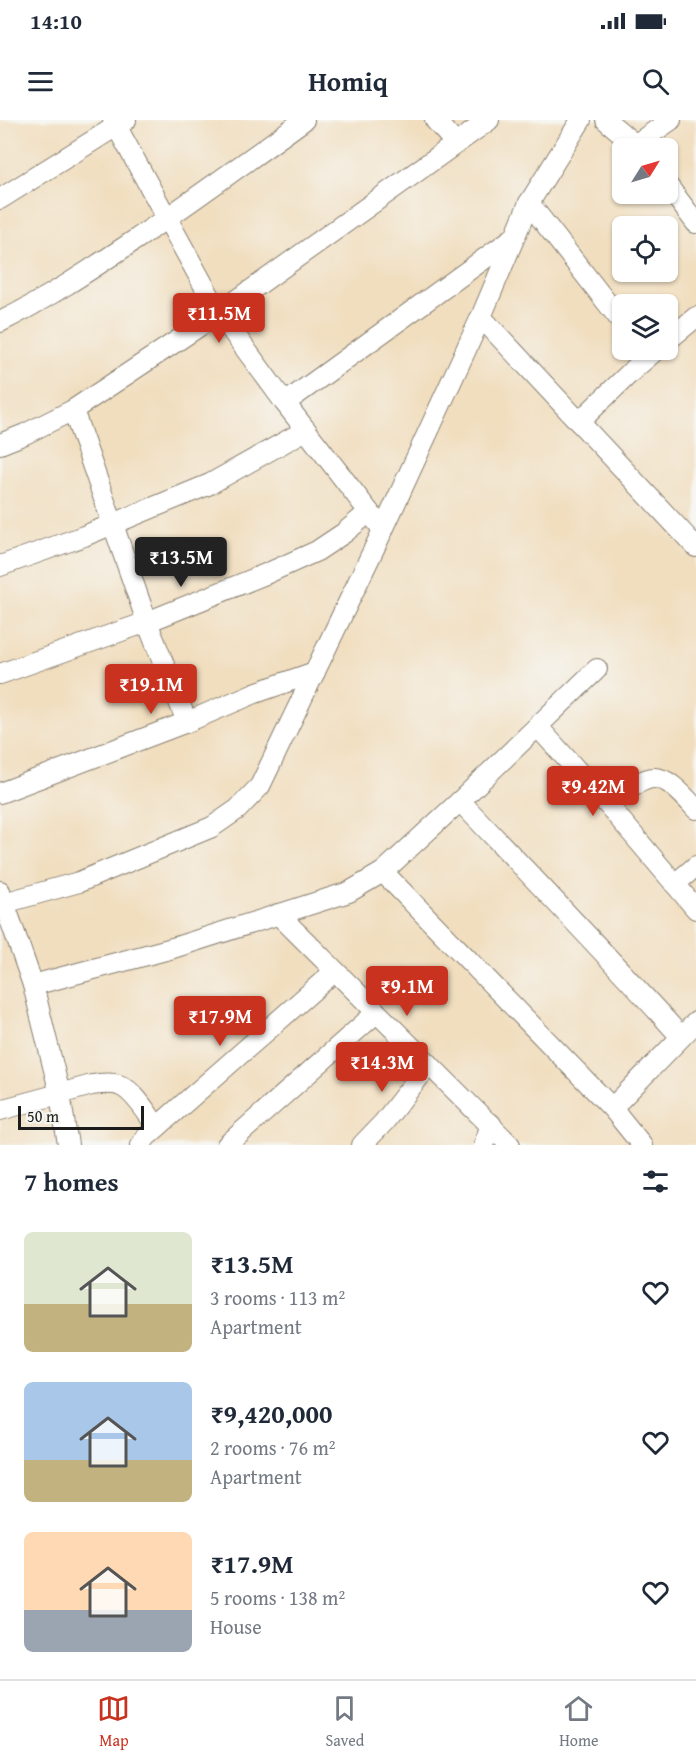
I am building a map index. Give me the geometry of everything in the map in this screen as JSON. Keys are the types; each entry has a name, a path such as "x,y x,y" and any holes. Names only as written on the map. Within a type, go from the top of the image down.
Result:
{"street":[{"path":"0,322 20,313 88,273 304,120"},
{"path":"435,120 456,143"},
{"path":"0,444 73,410 219,313 489,120"},
{"path":"68,1145 60,1094 33,985 2,897 79,882 212,827 238,808 260,786 383,530 481,317 529,203 581,120"},
{"path":"606,120 628,138"},
{"path":"648,138 671,120"},
{"path":"0,199 119,122 219,313 383,530"},
{"path":"678,199 696,223"},
{"path":"529,203 612,309"},
{"path":"285,403 513,238"},
{"path":"481,317 694,540"},
{"path":"678,332 696,317"},
{"path":"579,422 642,360"},
{"path":"73,410 147,622 187,722"},
{"path":"0,566 114,524 210,484 306,430"},
{"path":"0,674 147,622 268,573 317,551 344,533 369,512"},
{"path":"33,985 173,948 348,892 383,872 597,669"},
{"path":"0,793 187,722 255,693 315,672"},
{"path":"538,727 696,909"},
{"path":"608,805 647,778 659,778 668,782 696,809"},
{"path":"460,801 600,947 681,1037"},
{"path":"675,884 696,866"},
{"path":"383,872 612,1108 642,1145"},
{"path":"278,914 510,1145"},
{"path":"141,1145 157,1127 334,971"},
{"path":"236,1142 376,1013"},
{"path":"612,1108 696,1022"},
{"path":"362,1145 384,1122 429,1064"},
{"path":"0,1110 106,1083 120,1086 131,1093 157,1127"},
{"path":"484,1145 490,1125"}]}
